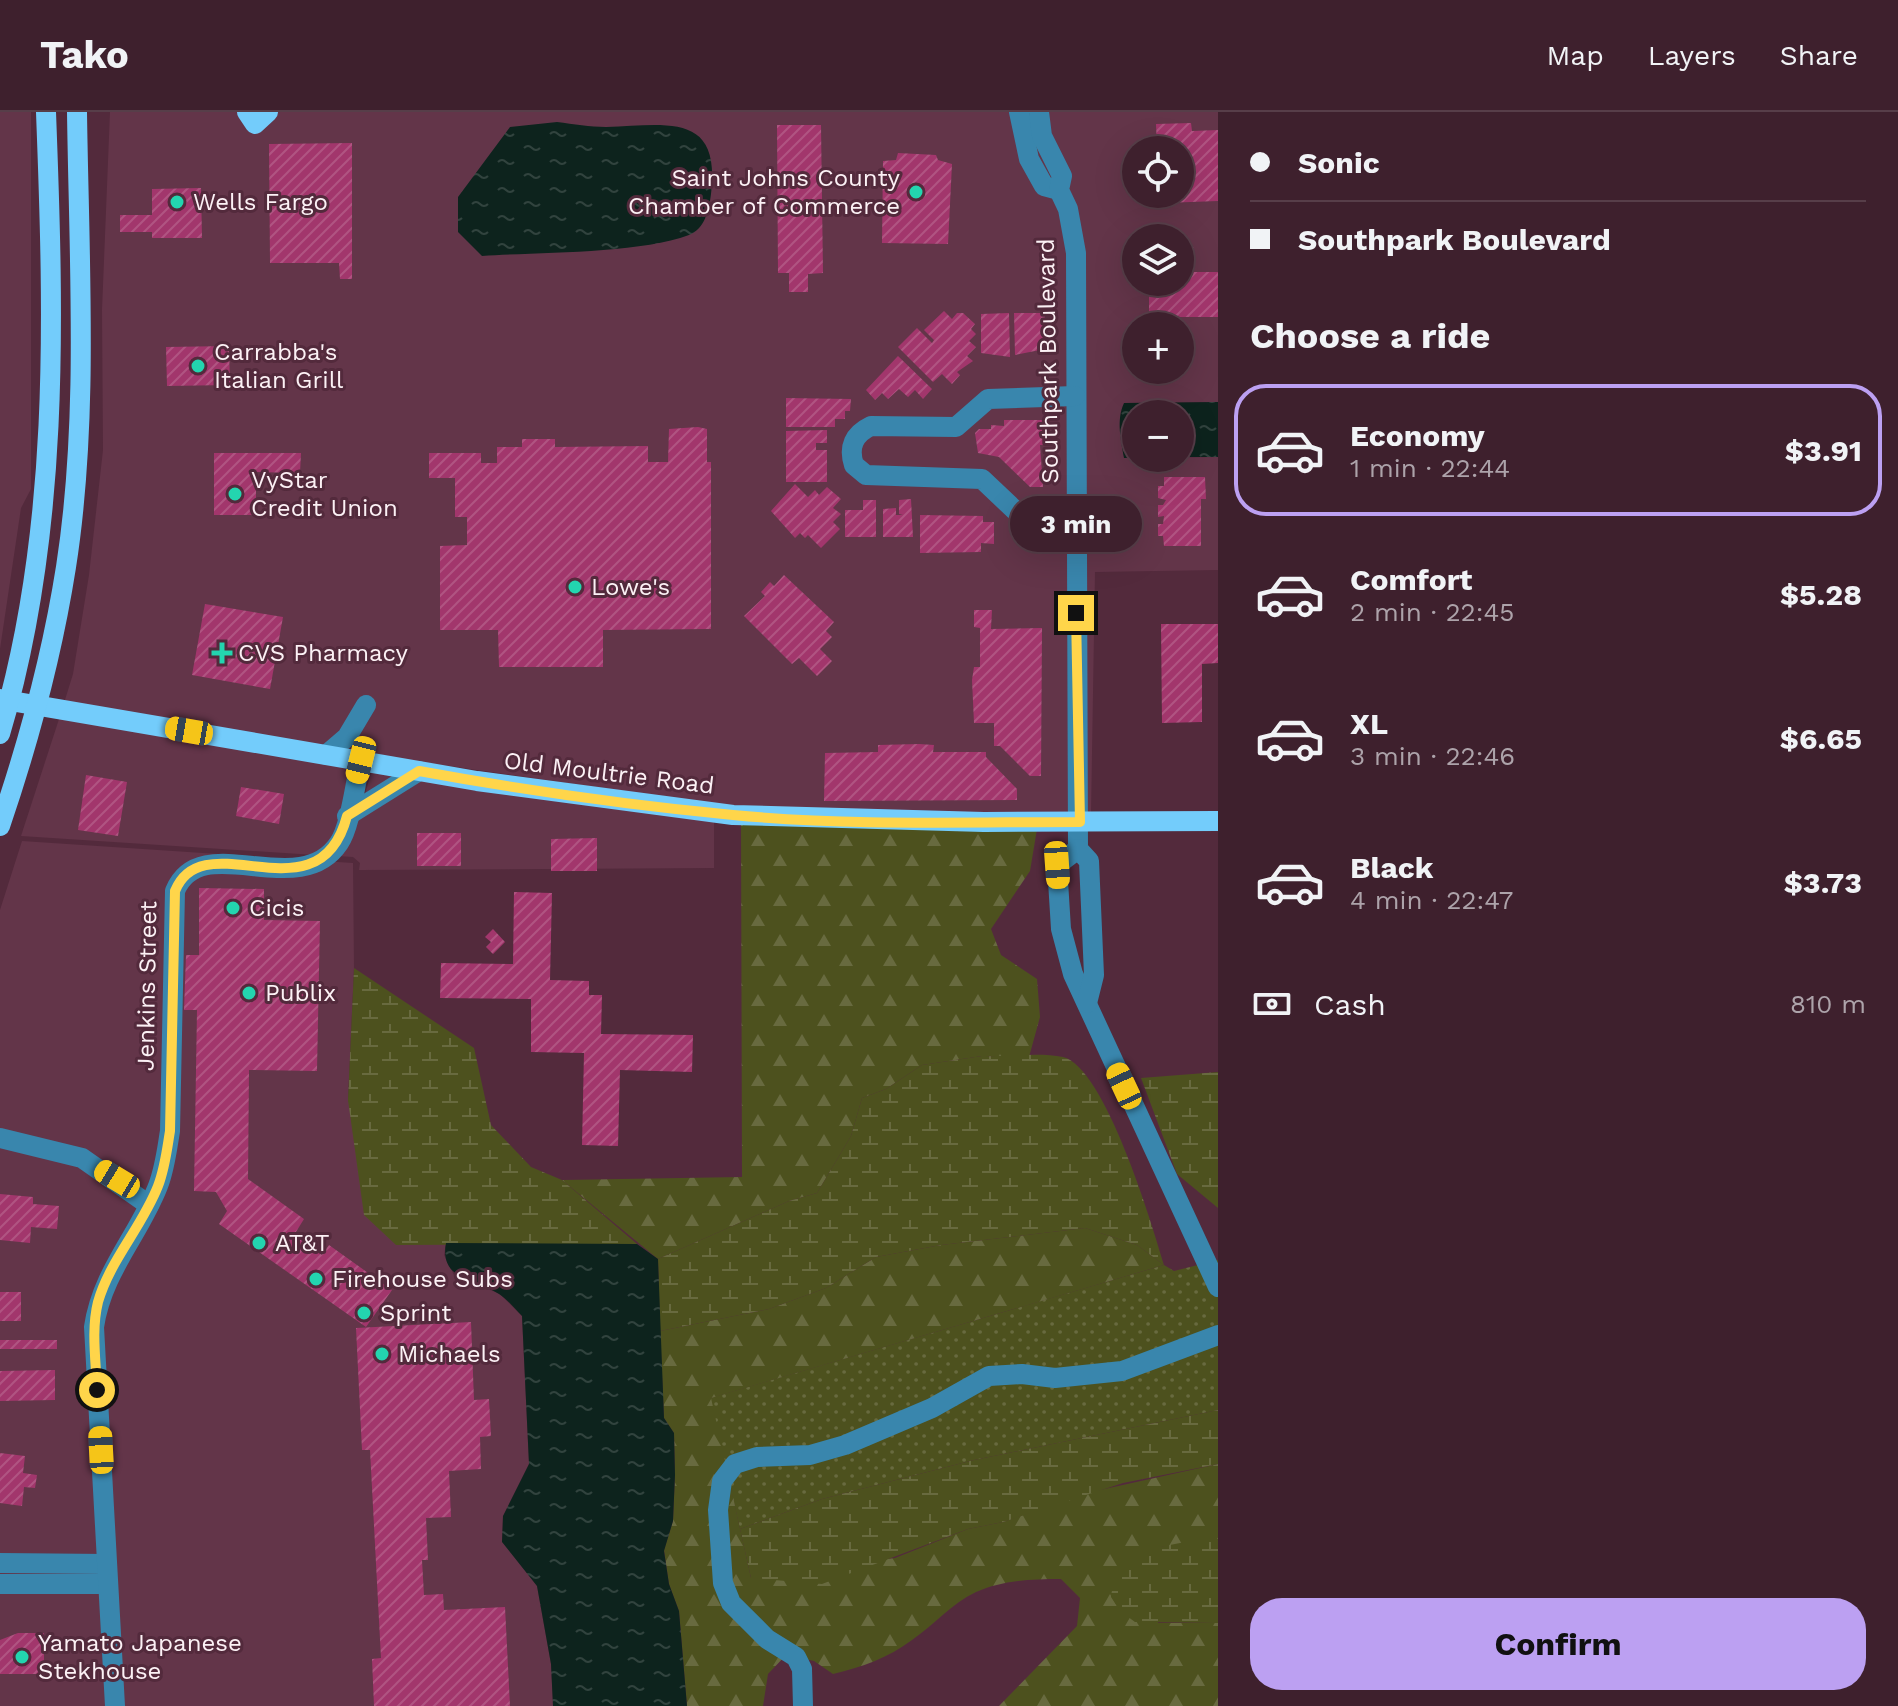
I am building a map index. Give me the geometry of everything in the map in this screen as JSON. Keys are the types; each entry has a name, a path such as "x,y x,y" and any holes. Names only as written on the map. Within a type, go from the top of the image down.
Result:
{"main road":[{"path":"0,826 38,705 67,565 76,462 78,377 77,112"},
{"path":"247,112 255,124 268,112"},
{"path":"0,734 40,543 49,377 50,224 45,114"},
{"path":"49,377 78,377"},
{"name":"Old Moultrie Road","path":"5,700 419,771 609,801 733,815 816,820 1218,821"}],"street":[{"name":"Southpark Boulevard","path":"1019,112 1029,159 1044,186 1059,190"},
{"name":"Southpark Boulevard","path":"1039,112 1042,136 1062,176 1059,190 1068,209 1076,253 1078,849"},
{"path":"1075,396 988,399 956,427 871,426 854,440 852,457 854,465 866,475 982,479 1021,516 1076,524"},
{"path":"326,755 347,737 366,705"},
{"name":"Jenkins Street","path":"149,1205 166,1160 170,1131 175,891 179,881 194,867 206,864 305,867 339,843 361,760"},
{"path":"347,816 419,771"},
{"path":"1087,1003 1094,975 1089,861 1078,849 1057,865 1061,929 1073,974 1218,1287"},
{"path":"0,1138 82,1158 117,1179 149,1205 105,1281 94,1327 115,1706"},
{"path":"803,1706 802,1669 796,1657 767,1639 731,1603 723,1583 718,1510 722,1481 735,1464 757,1457 810,1455 845,1445 932,1408 989,1376 1022,1374 1055,1378 1122,1371 1218,1335"},
{"path":"0,1563 107,1574"},
{"path":"0,1584 107,1574"}],"shaded area":[{"path":"0,112 31,112 31,489 21,508 0,649"},
{"path":"110,112 238,112 255,134 276,112 1218,112 1218,402 1122,400 1122,472 1194,472 1194,457 1218,457 1218,570 1095,572 1091,815 741,808 365,754 64,703 73,674 89,575 103,450 102,310"},
{"path":"60,716 357,767 335,836 315,855 21,836"},
{"path":"372,769 714,820 714,868 359,870 360,863 353,857 337,856 356,827"},
{"path":"22,841 353,863 354,968 348,1100 397,1245 446,1243 444,1255 454,1275 500,1294 522,1316 529,1464 503,1516 502,1541 537,1586 551,1664 553,1706 0,1706 0,910"}],"green space":[{"path":"741,822 1037,829 1030,871 991,929 1001,955 1037,979 1040,1017 1029,1057 982,1056 922,1065 886,1089 862,1098 851,1136 817,1193 789,1201 658,1259 562,1180 742,1177"},
{"path":"354,968 474,1048 491,1125 531,1167 562,1180 637,1244 396,1245 364,1215 348,1100"},
{"path":"982,1056 1063,1057 1079,1067 1095,1088 1125,1149 1164,1265 1137,1245 1085,1228 941,1245 876,1257 826,1288 769,1309 660,1331 658,1259 789,1201 817,1193 851,1136 862,1098 886,1089 922,1065"},
{"path":"1218,1072 1218,1208 1177,1174 1141,1078"},
{"path":"1085,1228 1137,1245 1164,1265 711,1398 751,1578 895,1558 968,1529 1003,1522 1082,1494 1218,1464 1218,1539 1161,1547 1158,1623 1218,1623 1218,1706 999,1706 1077,1626 1080,1598 1061,1579 1007,1583 976,1592 894,1652 844,1671 833,1674 814,1661 786,1655 768,1674 763,1706 687,1706 679,1611 669,1584 664,1550 673,1521 675,1475 674,1433 664,1418 660,1331 769,1309 826,1288 876,1257 941,1245"},
{"path":"1218,1260 1218,1410 974,1460 822,1499 740,1529 710,1398 1164,1265 1174,1271"},
{"path":"1218,1410 1218,1464 1123,1483 1003,1522 968,1529 822,1584 751,1578 740,1529 822,1499 974,1460"},
{"path":"1218,1539 1218,1623 1135,1622 1120,1611 1111,1597 1123,1568 1133,1559 1159,1548"}],"water":[{"path":"557,122 600,127 669,126 686,129 699,136 708,149 712,167 710,200 702,224 689,235 643,246 482,256 458,232 458,197 510,127"},
{"path":"1194,402 1218,402 1218,457 1194,457"},
{"path":"446,1243 637,1244 658,1259 664,1418 674,1433 675,1475 673,1521 664,1551 669,1584 679,1611 687,1706 553,1706 551,1664 537,1586 502,1542 503,1516 529,1464 522,1316 499,1294 453,1271 445,1255"}],"building":[{"path":"1191,123 1192,131 1218,130 1218,201 1194,202 1194,136 1156,136 1156,124"},
{"path":"777,125 821,125 823,273 808,274 808,292 789,292 789,273 778,273"},
{"path":"352,143 352,279 340,279 339,263 270,263 269,144"},
{"name":"Saint Johns County Chamber of Commerce","path":"898,153 936,155 938,160 952,164 948,244 882,243 883,161 896,160"},
{"name":"Wells Fargo","path":"201,188 202,238 152,238 152,232 120,232 120,215 152,215 152,189"},
{"path":"1194,272 1218,272 1218,317 1194,317 1194,312 1149,312 1149,296 1194,296"},
{"path":"944,311 952,319 957,313 963,313 975,324 971,329 976,334 969,341 976,347 967,356 973,361 957,372 960,375 952,384 942,374 933,382 898,347 917,328 932,343 934,340 924,330"},
{"path":"1009,313 1010,357 981,353 981,314"},
{"path":"1014,313 1045,313 1045,349 1015,355"},
{"name":"Carrabba's Italian Grill","path":"229,346 230,385 167,386 166,347"},
{"path":"898,356 932,389 923,399 915,390 908,397 899,389 888,399 882,393 875,400 866,390"},
{"path":"786,398 851,399 850,411 845,411 845,419 835,419 835,427 786,427"},
{"path":"1004,420 1043,420 1043,445 1040,445 1043,487 1030,487 999,457 978,453 975,433 979,429 991,429 991,425 1004,426"},
{"name":"Lowe's","path":"669,429 707,429 707,462 711,462 711,629 603,630 603,667 499,667 498,630 440,630 440,546 467,545 467,517 455,517 455,478 429,478 429,453 481,453 481,463 497,463 497,447 522,447 522,439 555,439 555,447 648,446 648,462 668,462"},
{"path":"827,430 827,443 816,443 816,450 827,450 827,482 786,482 786,431"},
{"name":"VyStar Credit Union","path":"214,453 301,453 300,473 256,472 256,515 214,515"},
{"path":"1164,477 1205,477 1206,499 1201,499 1201,546 1164,546 1163,536 1158,536 1158,524 1163,524 1164,516 1158,517 1158,505 1163,505 1166,500 1158,498 1158,486 1164,486"},
{"path":"795,484 808,497 815,490 819,495 827,487 841,499 833,508 841,514 833,522 840,529 821,548 808,535 805,538 800,533 795,538 771,511"},
{"path":"911,499 913,537 883,537 883,509 896,508 896,515 903,515 899,514 899,500"},
{"path":"863,500 876,500 876,537 845,537 845,510 863,510"},
{"path":"920,515 983,516 983,522 994,522 994,544 981,543 981,552 920,553"},
{"path":"784,575 834,622 826,631 832,637 820,649 832,661 817,676 799,658 792,664 744,616 765,596 761,592 770,582 774,586"},
{"name":"CVS Pharmacy","path":"205,604 283,617 270,689 192,675"},
{"path":"974,610 992,610 991,629 1042,628 1041,776 1030,776 1000,746 994,746 994,723 974,723 972,680 974,667 980,667 980,628 974,627"},
{"path":"1161,624 1218,624 1218,663 1202,664 1202,722 1162,723"},
{"path":"878,745 934,745 933,752 986,752 986,757 1017,789 1017,800 824,801 825,753 878,752"},
{"path":"86,775 127,782 118,836 78,830"},
{"path":"241,787 284,794 279,824 236,816"},
{"path":"417,833 461,833 461,866 417,866"},
{"path":"597,838 597,871 551,871 551,839"},
{"path":"199,888 264,889 264,920 320,921 317,1071 249,1070 248,1179 304,1219 294,1235 322,1255 329,1245 392,1290 366,1327 219,1224 227,1211 216,1192 194,1191 197,1010 184,1010 186,955 199,955"},
{"path":"514,892 552,893 550,980 589,981 589,995 602,995 601,1034 693,1035 692,1072 620,1070 618,1146 582,1145 584,1053 531,1052 531,999 440,998 441,963 513,964"},
{"path":"493,929 505,942 493,954 486,947 491,942 485,937"},
{"path":"0,1194 33,1197 33,1204 59,1206 57,1229 31,1227 30,1243 0,1240"},
{"path":"0,1292 21,1292 21,1321 0,1321"},
{"path":"471,1322 474,1400 489,1399 491,1436 480,1437 481,1469 449,1471 451,1517 426,1518 428,1560 422,1560 424,1595 443,1594 444,1610 505,1607 510,1706 374,1706 372,1659 381,1658 370,1450 362,1450 356,1328"},
{"path":"0,1340 57,1340 57,1349 0,1349"},
{"path":"55,1370 55,1400 0,1401 0,1371"},
{"path":"0,1453 25,1456 23,1473 37,1475 35,1488 24,1487 22,1506 0,1503"},
{"name":"Yamato Japanese Stekhouse","path":"18,1633 44,1633 44,1674 0,1674 0,1640"}],"place":[{"name":"Saint Johns County Chamber of Commerce","path":"916,192"},
{"name":"Wells Fargo","path":"177,202"},
{"name":"Carrabba's Italian Grill","path":"198,366"},
{"name":"VyStar Credit Union","path":"235,494"},
{"name":"Lowe's","path":"575,587"},
{"name":"CVS Pharmacy","path":"222,653"},
{"name":"Cicis","path":"233,908"},
{"name":"Publix","path":"249,993"},
{"name":"AT&T","path":"259,1243"},
{"name":"Firehouse Subs","path":"316,1279"},
{"name":"Sprint","path":"364,1313"},
{"name":"Michaels","path":"382,1354"},
{"name":"Yamato Japanese Stekhouse","path":"22,1657"}],"route":[{"path":"97,1390 94,1327 97,1305 105,1281 149,1205 166,1160 170,1131 175,891 186,873 206,864 281,869 305,867 320,860 339,843 347,816 400,780 419,771 609,801 733,815 816,820 1080,822 1076,613"}]}
